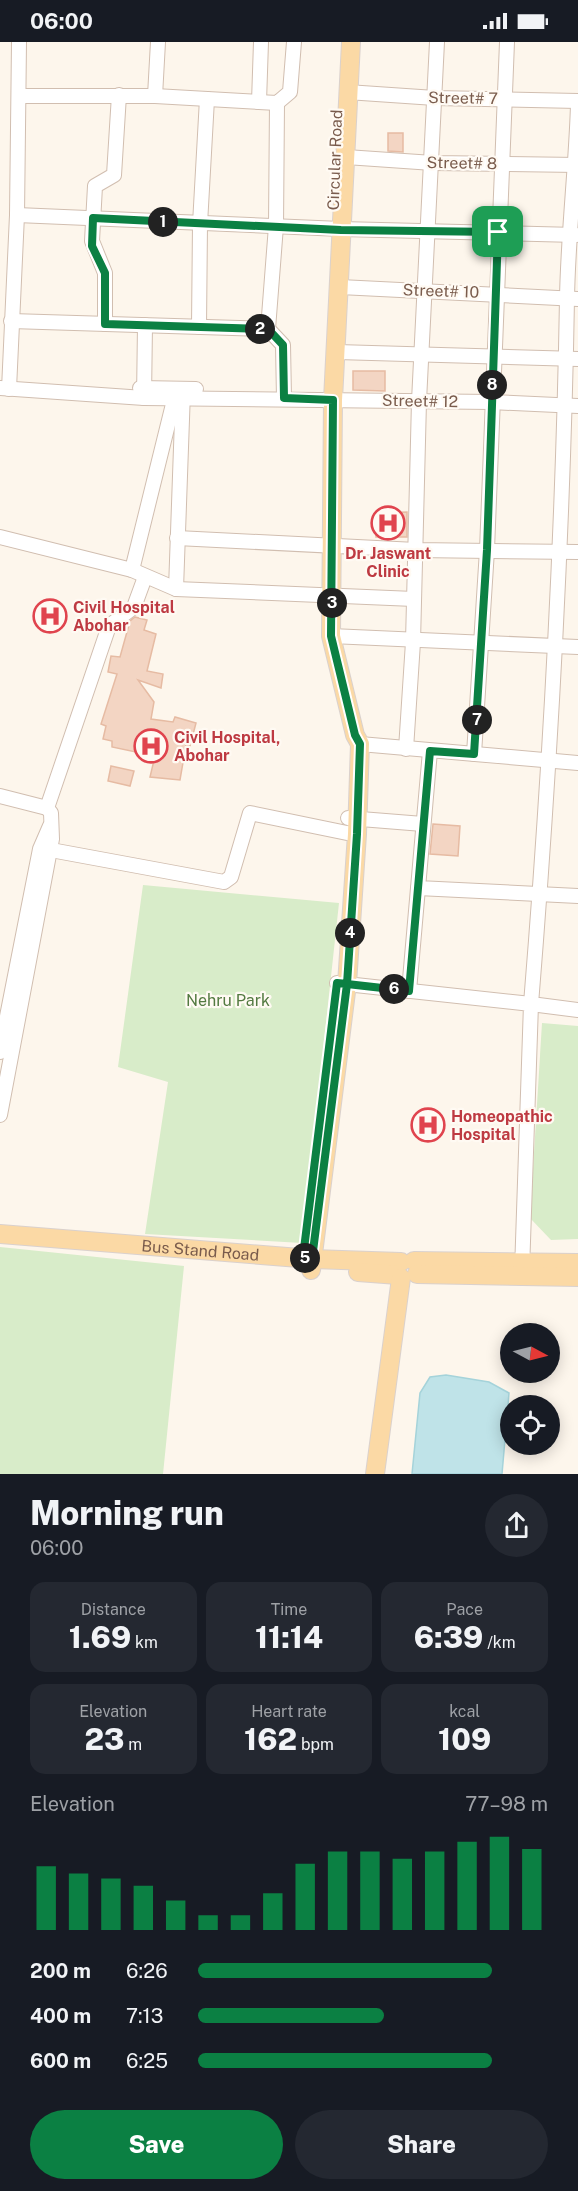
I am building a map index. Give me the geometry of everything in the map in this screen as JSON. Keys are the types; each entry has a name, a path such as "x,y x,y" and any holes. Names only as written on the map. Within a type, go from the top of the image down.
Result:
{"main road":[{"name":"Circular Road","path":"334,392 327,352 336,229 340,42"},
{"name":"Circular Road","path":"307,1264 342,983 351,823 351,744 358,739 331,636 334,392 340,287 336,229 346,157 347,92 351,42"},
{"name":"Bus Stand Road","path":"0,1234 407,1272 522,1270 578,1263"},
{"name":"Bus Stand Road","path":"0,1245 307,1264"},
{"name":"Bus Stand Road","path":"522,1270 578,1277"},
{"path":"375,1474 407,1272"},
{"path":"385,1474 407,1272"}],"street":[{"path":"5,384 17,215 19,42"},
{"path":"155,96 158,42"},
{"path":"258,102 261,42"},
{"path":"20,96 119,95 277,103 290,93 294,42"},
{"path":"406,749 413,642 419,401 430,231 437,42"},
{"path":"474,754 487,550 491,402 507,42"},
{"name":"Street# 7","path":"347,92 435,98 578,103"},
{"path":"105,324 105,273 92,246 93,218 96,183 114,175 119,95"},
{"path":"200,327 200,224 207,99"},
{"path":"268,329 276,225 277,103"},
{"path":"522,1270 531,1004 571,406 578,103"},
{"name":"Street# 8","path":"346,157 433,163 577,165"},
{"path":"17,215 336,229 574,235"},
{"name":"Street# 10","path":"340,287 497,293 572,299"},
{"path":"11,321 268,329 283,345 284,393"},
{"path":"144,393 145,325"},
{"path":"337,352 573,359"},
{"name":"Street# 12","path":"5,384 180,394 334,392 419,401 571,406"},
{"path":"176,589 180,394"},
{"path":"0,1115 51,850 52,823 48,808 109,626 134,606 139,573 180,394"},
{"path":"0,537 139,573 176,589 414,598"},
{"path":"177,538 416,550 578,552"},
{"path":"331,636 413,642 578,647"},
{"path":"358,739 406,749 578,763"},
{"path":"409,991 430,751"},
{"path":"0,796 48,808"},
{"path":"51,850 224,882 231,878 250,813 351,823 423,824"},
{"path":"0,1052 40,849 52,823"},
{"path":"418,888 578,896"},
{"path":"342,983 578,1010"}],"green space":[{"name":"Nehru Park","path":"143,885 339,903 302,1243 145,1234 168,1082 118,1067"},
{"path":"542,1023 578,1026 578,1239 551,1240 530,1218"},
{"path":"0,1247 184,1266 163,1474 0,1474"}],"water":[{"path":"446,1375 489,1382 509,1393 509,1395 500,1395 500,1455 504,1455 502,1474 412,1474 420,1393 430,1377"}],"building":[{"path":"388,133 403,133 403,152 388,151"},
{"path":"353,371 385,371 385,391 353,390"},
{"path":"407,512 407,537 376,537 376,513"},
{"path":"135,617 147,620 144,630 156,634 147,671 163,674 161,688 138,680 154,702 151,719 173,722 175,717 196,723 190,746 186,745 180,780 150,777 155,756 112,747 112,741 103,739 106,726 101,724 117,674 108,672 111,656 120,657 130,621"},
{"path":"111,766 134,771 130,786 108,781"},
{"path":"433,824 460,826 458,856 430,854"}],"place":[{"name":"Dr. Jaswant Clinic","path":"388,523"},
{"name":"Civil Hospital Abohar","path":"50,616"},
{"name":"Civil Hospital, Abohar","path":"151,746"},
{"name":"Homeopathic Hospital","path":"428,1125"}],"route":[{"path":"498,232 341,230 276,225 200,224 93,218 92,246 105,273 105,324 268,329 283,345 284,398 333,400 331,636 336,665 347,697 355,735 360,744 357,834 347,984 312,1259 303,1257 337,983 347,984 409,991 430,751 474,754 487,550 498,232"}]}
